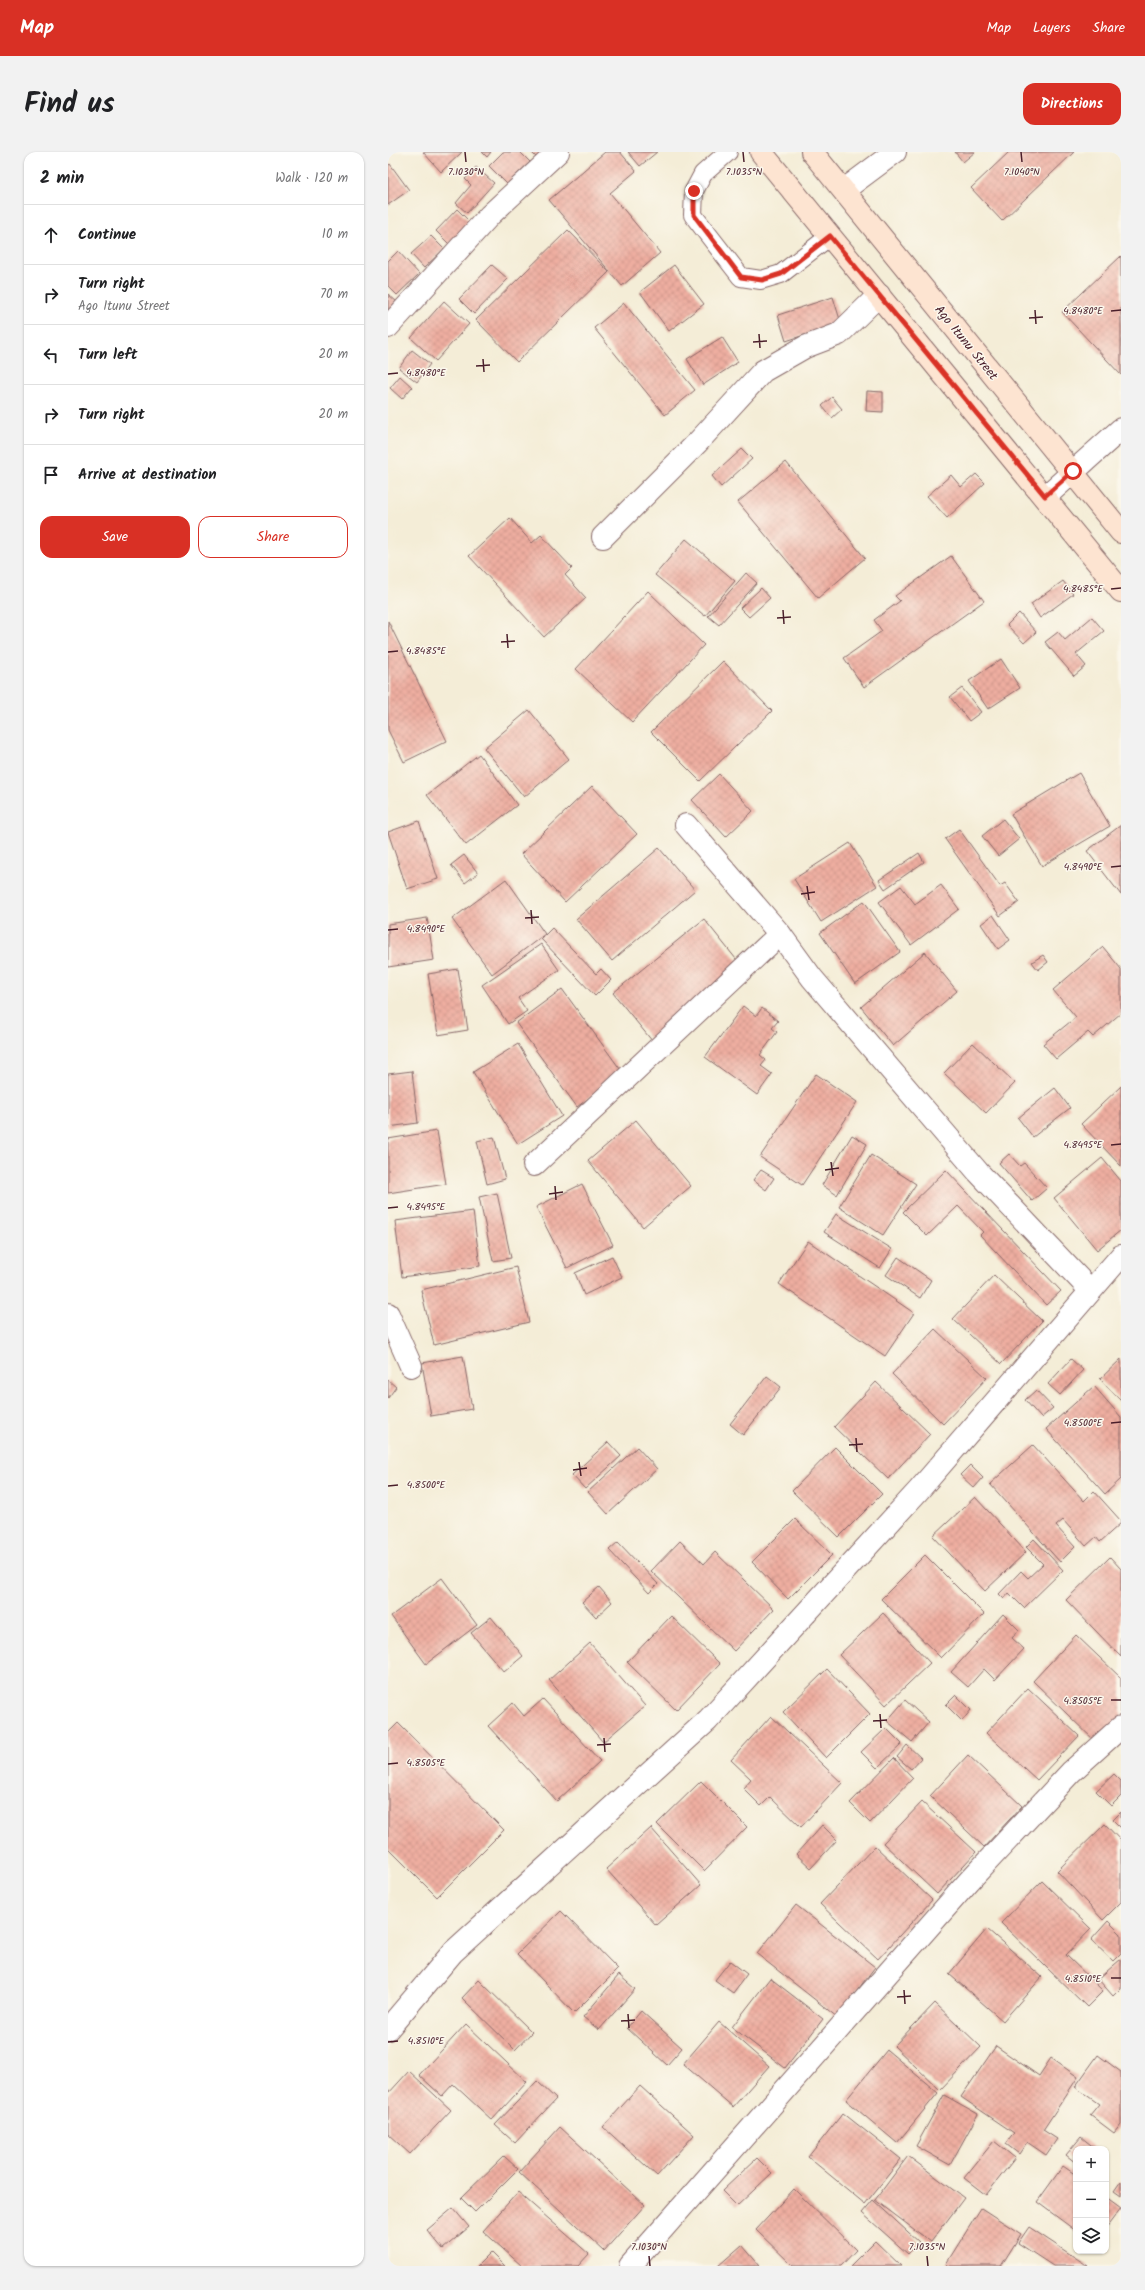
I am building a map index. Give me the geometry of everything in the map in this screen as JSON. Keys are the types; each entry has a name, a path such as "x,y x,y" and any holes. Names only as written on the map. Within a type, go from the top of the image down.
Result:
{"main road":[{"path":"761,152 1045,496 1121,591"},
{"name":"Ago Itunu Street","path":"812,152 1073,471 1121,532"}],"street":[{"path":"388,327 490,215 558,152"},
{"path":"844,190 895,152"},
{"path":"603,537 698,442 763,371 805,347 839,334 879,295"},
{"path":"1045,496 1121,429"},
{"path":"686,825 780,934 812,978 978,1172 1090,1290"},
{"path":"534,1165 780,934"},
{"path":"388,2029 452,1952 708,1720 919,1490 1090,1290 1121,1256"},
{"path":"388,1314 411,1366"},
{"path":"630,2266 969,1881 1071,1772 1121,1727"}],"lane":[{"path":"728,152 703,174 694,191 694,215 741,277 762,280 781,274 830,236"}],"building":[{"path":"423,152 462,152 441,172"},
{"path":"482,152 491,152 487,157"},
{"path":"503,152 520,152 530,162 507,184 489,166"},
{"path":"531,152 544,152 537,158"},
{"path":"605,152 620,152 636,171 610,193 660,253 622,286 549,200"},
{"path":"628,152 657,152 640,166"},
{"path":"955,152 975,152 963,162"},
{"path":"1009,152 1074,152 1002,221 971,188"},
{"path":"390,164 409,190 388,205 388,166"},
{"path":"476,167 494,183 467,213 456,203 471,185 465,179"},
{"path":"457,209 471,223 449,244 436,231"},
{"path":"568,230 609,272 517,362 476,320"},
{"path":"431,236 444,249 424,268 411,254"},
{"path":"398,251 419,274 397,295 388,286 388,261"},
{"path":"1121,256 1121,375 1062,312"},
{"path":"492,265 508,279 474,314 459,299"},
{"path":"674,265 704,304 669,331 640,292"},
{"path":"388,294 397,302 388,313"},
{"path":"833,297 841,323 786,341 778,315"},
{"path":"444,301 469,324 436,361 411,338"},
{"path":"624,303 695,390 665,415 594,328"},
{"path":"722,337 738,362 703,385 687,359"},
{"path":"412,350 430,364 417,382 399,368"},
{"path":"400,376 412,387 402,399 390,388"},
{"path":"867,391 883,392 883,412 866,411"},
{"path":"832,397 842,409 832,418 822,406"},
{"path":"742,449 752,459 721,487 712,476"},
{"path":"786,462 865,558 818,598 738,502"},
{"path":"976,474 985,483 947,518 927,496 951,475 961,487"},
{"path":"510,518 532,543 541,535 572,568 565,575 586,598 544,637 469,556"},
{"path":"686,539 735,581 705,616 655,575"},
{"path":"951,556 984,601 864,687 844,658 882,631 874,620 900,601 895,596"},
{"path":"746,573 757,583 719,625 708,616"},
{"path":"1063,581 1073,594 1040,618 1031,604"},
{"path":"761,588 770,598 749,617 740,608"},
{"path":"648,591 704,645 632,722 576,669"},
{"path":"1019,613 1036,632 1024,643 1007,625"},
{"path":"1092,617 1104,631 1076,654 1086,666 1074,676 1045,642 1058,632 1065,640"},
{"path":"388,621 447,741 404,762 388,730"},
{"path":"1001,659 1020,688 988,709 969,681"},
{"path":"723,661 772,711 700,781 651,732"},
{"path":"962,688 981,712 969,721 950,697"},
{"path":"529,710 569,759 524,797 484,748"},
{"path":"479,754 517,805 466,845 427,795"},
{"path":"1079,773 1110,826 1042,866 1011,814"},
{"path":"719,774 753,811 726,837 692,800"},
{"path":"592,786 637,834 565,902 521,854"},
{"path":"1003,819 1019,839 998,856 982,836"},
{"path":"419,821 438,879 407,889 388,832"},
{"path":"1121,825 1121,895 1087,851"},
{"path":"959,829 1000,886 1005,883 1019,902 1000,916 945,839"},
{"path":"850,843 877,886 821,922 794,879"},
{"path":"659,848 695,890 612,961 576,919"},
{"path":"919,853 924,862 885,889 879,880"},
{"path":"464,855 478,873 465,883 451,865"},
{"path":"506,879 545,934 492,974 452,919"},
{"path":"941,885 959,909 911,945 879,902 901,886 915,904"},
{"path":"864,901 900,952 855,984 820,933"},
{"path":"993,915 1010,940 998,949 981,924"},
{"path":"427,918 434,960 388,967 388,924"},
{"path":"704,919 744,969 653,1042 613,993"},
{"path":"552,928 596,974 601,969 611,980 595,996 541,939"},
{"path":"541,944 559,970 518,998 527,1011 508,1024 482,985"},
{"path":"1103,947 1121,969 1121,1013 1093,1037 1088,1032 1056,1059 1043,1044 1076,1017 1053,990"},
{"path":"925,952 957,991 893,1046 861,1007"},
{"path":"1043,955 1048,962 1038,970 1032,962"},
{"path":"458,969 468,1030 438,1035 428,974"},
{"path":"562,989 623,1073 577,1107 516,1023"},
{"path":"743,1006 756,1016 762,1008 778,1021 772,1028 777,1032 760,1055 766,1060 761,1066 772,1074 757,1095 705,1057"},
{"path":"973,1043 1015,1083 986,1113 944,1073"},
{"path":"518,1044 562,1116 518,1144 473,1072"},
{"path":"412,1071 418,1123 388,1127 388,1074"},
{"path":"816,1074 857,1102 802,1185 760,1157"},
{"path":"1121,1086 1121,1166 1081,1124"},
{"path":"1055,1088 1070,1108 1033,1137 1018,1118"},
{"path":"636,1120 691,1186 643,1227 588,1161"},
{"path":"437,1131 446,1184 388,1193 388,1139"},
{"path":"852,1135 867,1144 837,1195 822,1185"},
{"path":"494,1137 505,1179 487,1184 477,1141"},
{"path":"1009,1154 1020,1166 1024,1163 1047,1188 1032,1201 999,1163"},
{"path":"871,1155 916,1184 883,1235 839,1207"},
{"path":"1102,1158 1121,1181 1121,1230 1097,1250 1054,1198"},
{"path":"761,1170 774,1178 766,1190 753,1180"},
{"path":"946,1170 1061,1291 1046,1305 980,1235 983,1232 958,1206 927,1236 903,1212"},
{"path":"582,1184 613,1245 567,1268 536,1207"},
{"path":"497,1193 511,1258 493,1261 479,1197"},
{"path":"473,1211 480,1266 402,1277 395,1221"},
{"path":"836,1214 892,1249 880,1268 824,1232"},
{"path":"808,1241 914,1313 885,1356 779,1284"},
{"path":"612,1256 622,1277 584,1295 575,1273"},
{"path":"898,1257 931,1280 920,1298 886,1275"},
{"path":"516,1267 529,1322 434,1345 421,1290"},
{"path":"994,1275 1042,1321 1001,1364 953,1319"},
{"path":"935,1329 987,1378 943,1424 892,1374"},
{"path":"463,1356 472,1409 431,1416 422,1363"},
{"path":"1071,1359 1083,1370 1060,1395 1048,1384"},
{"path":"1121,1359 1121,1401 1100,1379"},
{"path":"767,1376 781,1387 743,1435 730,1424"},
{"path":"388,1380 396,1387 388,1398"},
{"path":"876,1382 930,1434 888,1479 834,1427"},
{"path":"1094,1386 1121,1417 1121,1479 1105,1494 1046,1429"},
{"path":"1036,1390 1053,1408 1041,1418 1025,1400"},
{"path":"608,1442 621,1456 585,1489 572,1475"},
{"path":"1033,1445 1084,1501 1094,1491 1121,1521 1121,1523 1100,1542 1096,1537 1086,1546 1063,1520 1056,1526 1075,1547 1060,1562 990,1484"},
{"path":"637,1447 657,1469 608,1514 588,1492"},
{"path":"835,1447 882,1494 839,1537 792,1491"},
{"path":"970,1465 983,1478 974,1488 960,1475"},
{"path":"975,1497 1026,1552 985,1591 933,1536"},
{"path":"795,1519 832,1555 788,1599 752,1562"},
{"path":"1034,1539 1063,1570 1024,1608 1009,1593 1004,1599 999,1594 1021,1571 1028,1578 1043,1564 1026,1547"},
{"path":"680,1541 704,1564 715,1552 774,1609 734,1651 651,1571"},
{"path":"618,1542 658,1584 649,1593 609,1550"},
{"path":"925,1555 984,1614 941,1658 881,1599"},
{"path":"1110,1557 1121,1569 1121,1657 1066,1600"},
{"path":"442,1578 477,1625 426,1664 391,1616"},
{"path":"599,1587 612,1602 596,1617 582,1602"},
{"path":"883,1613 930,1663 886,1705 839,1655"},
{"path":"1003,1614 1019,1630 1012,1638 1024,1649 995,1680 984,1669 968,1687 951,1672"},
{"path":"671,1616 720,1664 676,1710 627,1662"},
{"path":"491,1617 523,1656 504,1672 471,1633"},
{"path":"1076,1635 1121,1678 1121,1721 1099,1745 1033,1681"},
{"path":"590,1643 645,1706 603,1742 549,1680"},
{"path":"827,1669 870,1714 826,1758 783,1712"},
{"path":"1028,1688 1079,1736 1037,1780 986,1733"},
{"path":"956,1695 971,1710 962,1721 946,1705"},
{"path":"543,1699 600,1761 557,1801 488,1726 513,1703 524,1716"},
{"path":"905,1700 929,1722 912,1742 887,1721"},
{"path":"771,1716 842,1783 801,1827 770,1797 761,1806 743,1788 751,1779 731,1760"},
{"path":"398,1723 504,1830 437,1897 388,1848 388,1733"},
{"path":"886,1728 902,1744 877,1768 861,1752"},
{"path":"907,1745 921,1758 911,1769 897,1757"},
{"path":"968,1755 1022,1806 984,1847 930,1796"},
{"path":"894,1758 913,1778 870,1823 850,1803"},
{"path":"1114,1774 1121,1781 1121,1796 1111,1806 1096,1791"},
{"path":"701,1781 747,1827 704,1871 657,1824"},
{"path":"922,1802 976,1852 937,1894 883,1843"},
{"path":"1121,1812 1121,1828 1113,1820"},
{"path":"1105,1824 1121,1841 1121,1902 1103,1920 1057,1871"},
{"path":"822,1825 837,1840 811,1868 796,1854"},
{"path":"651,1828 701,1885 656,1925 606,1869"},
{"path":"875,1846 932,1900 878,1959 820,1904"},
{"path":"1042,1881 1091,1929 1066,1955 1103,1991 1087,2007 1001,1923"},
{"path":"796,1905 875,1967 837,2017 757,1954"},
{"path":"561,1911 618,1969 574,2013 517,1954"},
{"path":"1108,1921 1121,1934 1121,1953 1113,1961 1091,1940"},
{"path":"987,1929 1042,1977 1003,2021 949,1974"},
{"path":"1121,1959 1121,1988 1113,1996 1098,1979"},
{"path":"730,1961 747,1974 733,1993 715,1980"},
{"path":"619,1975 635,1989 599,2030 583,2017"},
{"path":"770,1978 823,2019 785,2068 732,2027"},
{"path":"479,1980 532,2032 515,2050 462,1998"},
{"path":"935,2003 981,2047 940,2090 894,2046"},
{"path":"641,2011 682,2048 667,2065 627,2028"},
{"path":"719,2022 769,2066 733,2107 683,2064"},
{"path":"466,2024 527,2082 492,2120 453,2084 442,2096 419,2075"},
{"path":"996,2046 1039,2076 1051,2058 1078,2077 1043,2130 1057,2139 1046,2155 1027,2142 1019,2154 1006,2144 1014,2133 961,2097"},
{"path":"887,2050 938,2093 897,2143 846,2100"},
{"path":"1098,2055 1121,2072 1121,2124 1114,2133 1090,2115 1099,2104 1075,2087"},
{"path":"409,2071 451,2110 410,2154 388,2134 388,2094"},
{"path":"537,2081 556,2099 515,2143 495,2125"},
{"path":"640,2086 694,2135 657,2176 603,2127"},
{"path":"944,2095 978,2114 950,2165 916,2146"},
{"path":"843,2113 901,2159 865,2204 808,2157"},
{"path":"560,2127 645,2205 604,2251 519,2172"},
{"path":"1081,2137 1092,2146 1074,2146"},
{"path":"994,2141 1015,2158 986,2195 964,2178"},
{"path":"1073,2147 1073,2161 1066,2155"},
{"path":"504,2156 518,2169 475,2212 461,2198"},
{"path":"908,2156 964,2198 931,2242 875,2200"},
{"path":"757,2158 772,2173 737,2206 722,2191"},
{"path":"1063,2166 1073,2173 1073,2229 1037,2202"},
{"path":"1121,2181 1121,2196 1114,2191"},
{"path":"794,2189 856,2250 841,2266 793,2266 756,2230"},
{"path":"518,2192 589,2254 578,2266 522,2266 483,2231"},
{"path":"1109,2199 1121,2208 1109,2224"},
{"path":"873,2200 919,2242 908,2254 862,2213"},
{"path":"453,2208 469,2227 443,2249 427,2230"},
{"path":"981,2208 1021,2234 1001,2266 948,2266 946,2264"},
{"path":"1029,2227 1088,2266 1053,2266 1018,2243"},
{"path":"875,2241 901,2266 850,2266"},
{"path":"742,2245 760,2266 718,2266"},
{"path":"491,2252 505,2266 477,2266"}],"route":[{"path":"694,191 694,215 741,277 762,280 781,274 830,236 1045,496 1073,471"}]}
